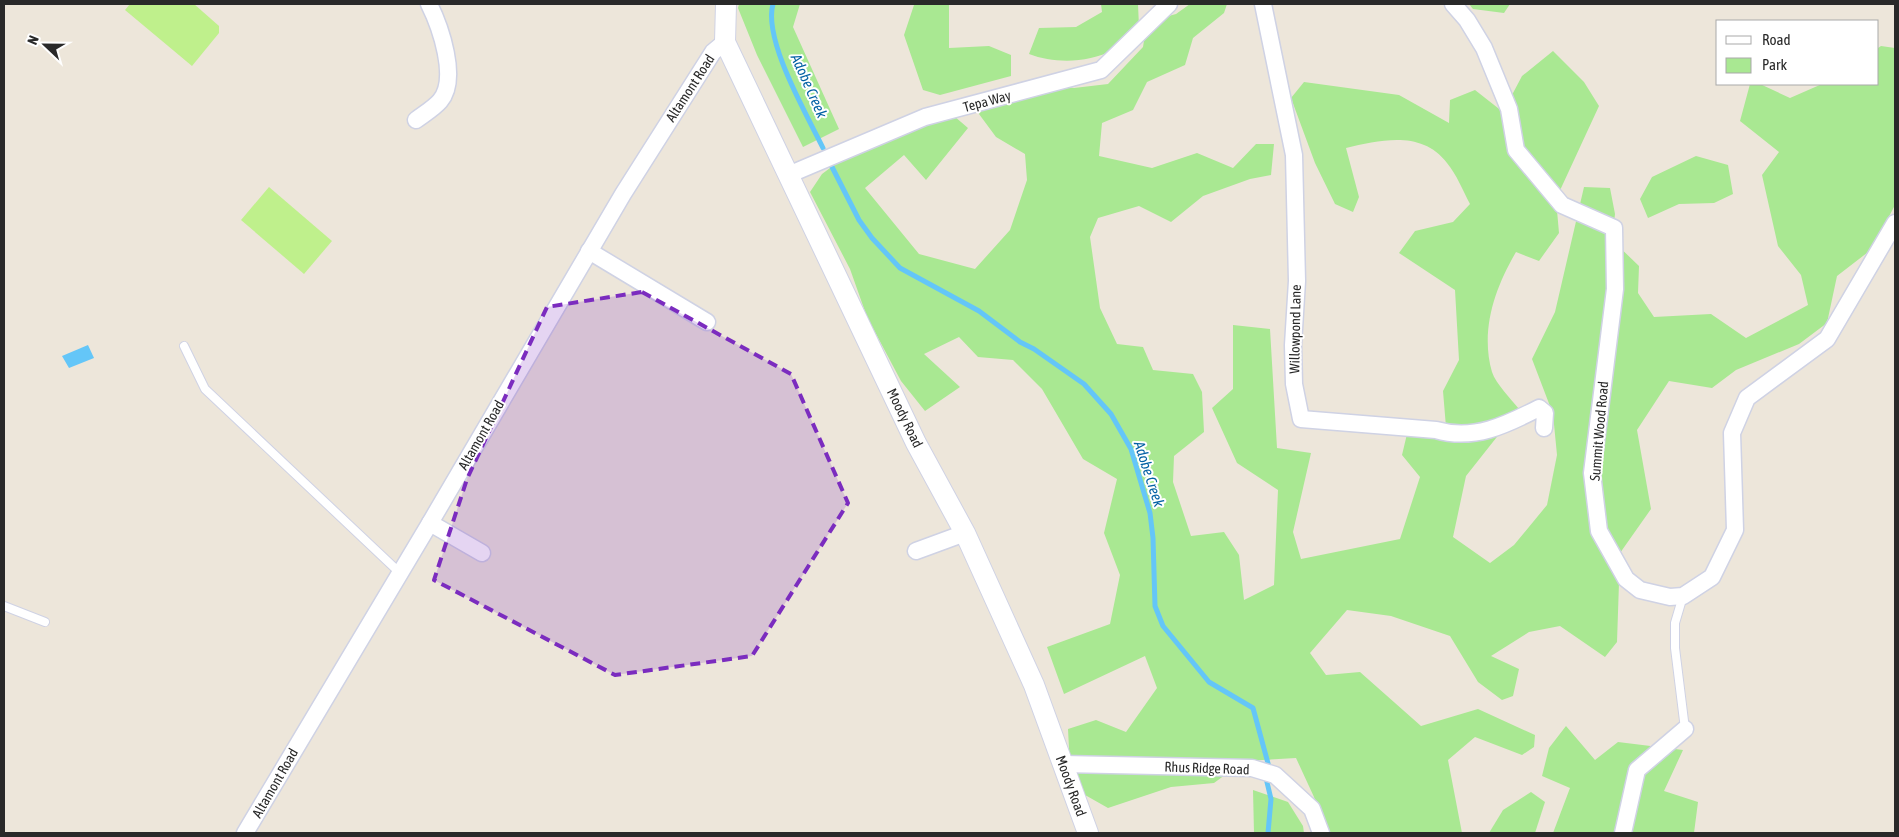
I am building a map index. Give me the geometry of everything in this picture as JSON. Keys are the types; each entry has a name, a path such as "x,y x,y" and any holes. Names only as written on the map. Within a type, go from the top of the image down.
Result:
{"street":[{"path":"416,120 441,100 446,85 447,53 437,20 429,4"},
{"name":"Moody Road","path":"726,4 725,42 916,443 965,533 1034,685 1088,833"},
{"name":"Tepa Way","path":"788,175 925,117 1101,70 1151,10 1169,4"},
{"name":"Willowpond Lane","path":"1263,4 1294,154 1297,281 1294,384 1300,419 1436,430 1447,433 1478,434 1509,424 1539,408 1545,413 1544,428"},
{"name":"Summit Wood Road","path":"1453,4 1467,20 1484,48 1509,109 1516,150 1562,205 1614,228 1615,289 1592,473 1599,532 1626,579 1640,590 1670,597 1683,596"},
{"name":"Altamont Road","path":"245,833 430,524 589,250 713,52 725,42"},
{"path":"1683,596 1712,577 1735,530 1732,433 1747,398 1827,339 1895,223"},
{"path":"589,250 707,322"},
{"path":"430,524 482,553"},
{"path":"916,551 965,533"},
{"path":"1623,833 1637,770 1685,728"},
{"name":"Rhus Ridge Road","path":"1063,764 1252,768 1274,775 1312,810 1321,833"}],"lane":[{"path":"184,346 205,389 400,573"},
{"path":"1683,596 1675,623 1675,648 1685,728"},
{"path":"4,606 45,622"}],"highlighted area":[{"path":"642,292 791,374 848,503 752,656 615,675 434,580 467,479 547,307"}],"green space":[{"path":"130,4 194,4 219,26 219,33 192,66 125,10"},
{"path":"739,4 800,4 793,27 839,129 803,147 757,55 738,8"},
{"path":"911,4 949,4 949,48 989,46 1011,55 1011,76 940,95 923,90 904,35 914,5"},
{"path":"1101,4 1138,4 1139,27 1116,48 1093,58 1071,61 1060,61 1029,54 1039,28 1076,27 1102,12"},
{"path":"1190,4 1227,4 1224,13 1193,38 1185,65 1147,82 1133,110 1102,123 1099,156 1152,168 1197,153 1233,168 1256,144 1274,144 1271,175 1250,179 1203,196 1171,222 1139,206 1098,218 1090,237 1100,308 1117,344 1143,347 1153,370 1193,374 1202,392 1204,432 1174,456 1173,482 1191,536 1224,532 1239,555 1244,600 1274,585 1278,490 1237,463 1212,408 1233,389 1233,325 1270,329 1277,448 1311,453 1293,532 1301,559 1400,539 1420,477 1402,455 1407,434 1446,427 1443,391 1459,360 1455,290 1399,253 1415,231 1453,222 1470,204 1457,178 1447,163 1426,146 1400,140 1373,142 1346,148 1359,197 1353,212 1335,204 1315,163 1291,98 1304,82 1399,95 1449,123 1450,100 1475,90 1503,112 1522,76 1553,51 1584,82 1599,106 1556,199 1559,233 1539,261 1516,252 1502,280 1492,310 1488,341 1492,372 1500,386 1519,409 1466,476 1453,537 1490,563 1514,545 1547,505 1557,455 1553,414 1532,359 1555,312 1584,187 1610,188 1615,214 1612,240 1639,266 1638,293 1654,317 1711,314 1746,338 1808,305 1801,275 1778,246 1762,175 1779,152 1740,121 1750,85 1762,85 1790,98 1820,85 1879,85 1879,47 1895,48 1895,205 1872,249 1837,276 1827,323 1799,344 1736,370 1712,388 1669,381 1637,430 1651,509 1620,553 1617,642 1605,657 1560,626 1529,632 1491,656 1519,669 1513,696 1502,700 1478,682 1450,636 1391,616 1347,610 1310,653 1326,675 1360,672 1421,726 1478,709 1535,735 1534,747 1522,755 1475,737 1448,760 1462,833 1326,833 1314,797 1296,758 1244,761 1214,783 1171,787 1108,808 1071,787 1068,729 1096,720 1126,732 1157,688 1145,656 1064,694 1047,647 1110,624 1120,575 1104,533 1117,479 1083,459 1042,389 1013,360 978,357 959,337 924,354 960,387 925,411 901,381 867,317 850,269 810,192 822,174 873,136 947,110 968,128 926,180 904,155 865,188 919,254 975,269 1010,230 1027,180 1025,154 996,137 979,114 985,99 1046,84 1074,88 1108,84 1143,47 1147,22 1176,14"},
{"path":"1469,4 1510,4 1504,13 1473,9"},
{"path":"1696,156 1728,165 1733,194 1714,203 1679,204 1648,218 1640,199 1652,177"},
{"path":"269,187 332,241 304,274 241,220"},
{"path":"1566,726 1595,760 1618,742 1683,750 1664,791 1698,802 1694,833 1553,833 1570,788 1542,776 1549,748"},
{"path":"1253,790 1288,802 1303,826 1304,833 1254,833"},
{"path":"1531,792 1545,802 1535,833 1489,833 1503,810"}],"water":[{"path":"88,345 94,358 69,368 62,356"}],"waterway":[{"name":"Adobe Creek","path":"773,4 774,37 780,57 823,148"},
{"name":"Adobe Creek","path":"829,161 859,220 872,238 900,268 979,311 1020,342 1034,349 1084,384 1111,414 1131,449 1150,513 1153,538 1155,606 1163,626 1209,682 1253,708 1269,767"},
{"name":"Adobe Creek","path":"1266,778 1271,799 1268,833"}]}
